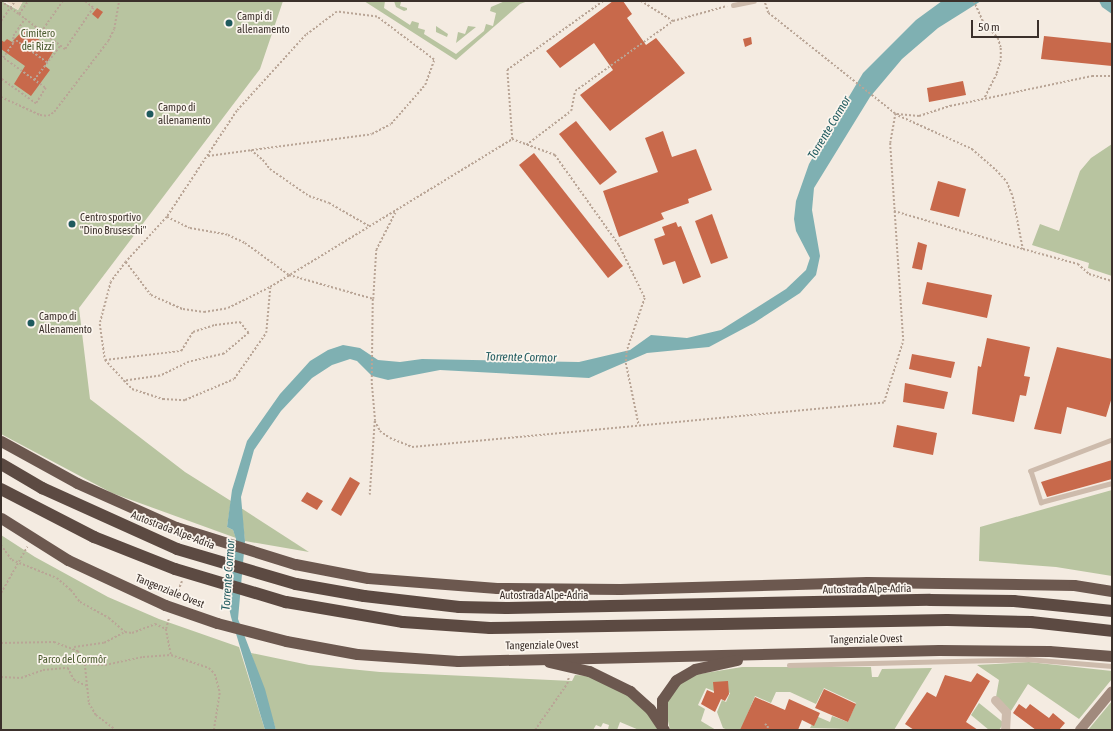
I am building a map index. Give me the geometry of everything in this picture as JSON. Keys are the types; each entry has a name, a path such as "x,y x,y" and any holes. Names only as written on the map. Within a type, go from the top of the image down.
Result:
{"highway":[{"path":"1,441 77,483 176,527 295,564 368,578 460,587 620,589 867,582 1074,585 1112,591"},
{"name":"Autostrada Alpe-Adria","path":"1,464 42,488 177,549 296,584 364,596 459,607 583,608 930,600 1014,601 1112,611"},
{"path":"1,489 94,537 175,569 286,602 403,622 455,628 947,620 1030,622 1112,631"},
{"name":"Tangenziale Ovest","path":"1,518 68,560 165,605 217,623 286,641 357,654 458,661 537,658 755,655 947,650 1049,650 1112,656"},
{"path":"663,728 662,700 676,680 696,669 755,655"},
{"path":"537,658 601,676 630,690 650,709 663,728"}],"main road":[{"path":"1080,730 1112,691"}],"street":[{"path":"995,700 1006,712 1005,730"}],"lane":[{"path":"733,4 739,1"},
{"path":"733,4 754,1"},
{"path":"1112,440 1031,471 1041,502 1112,483"},
{"path":"789,665 1027,659 1112,666"}],"path":[{"path":"1,1 65,49 93,8 84,1"},
{"path":"1,21 14,1"},
{"path":"20,14 28,1"},
{"path":"41,32 63,1"},
{"path":"1,97 40,115 48,116 54,112 108,41 114,29 119,1"},
{"path":"512,139 507,70 603,1"},
{"path":"641,1 673,21"},
{"path":"764,1 768,14 855,80 895,114 972,149 1000,174 1007,182 1013,197 1023,249"},
{"path":"974,1 980,17 998,38 1001,48 1001,60 997,74 984,99"},
{"path":"526,145 571,111 575,91 673,21 733,4"},
{"path":"208,156 372,134 391,124 425,85 434,60 377,17 337,12 306,35 237,111 167,217 126,262 111,282 100,324 106,360 123,381 142,394 163,399 185,400 234,379 266,333 270,287"},
{"path":"1,79 36,104 46,88 2,57 25,19"},
{"path":"13,38 48,63"},
{"path":"34,80 60,46"},
{"path":"895,114 919,116 984,99 1092,76 1112,76"},
{"path":"375,421 380,431 390,438 412,447 884,402 904,341 890,143 895,114"},
{"path":"512,139 555,155 620,245 644,298 627,351 626,363 639,426"},
{"path":"126,262 151,295 183,309 204,312 228,308 270,287 512,139"},
{"path":"251,150 263,160 270,169 309,196 329,203 369,227"},
{"path":"370,495 375,421 372,383 372,340 376,250 397,209"},
{"path":"894,210 1078,264 1089,274 1112,281"},
{"path":"167,217 190,228 228,235 245,243 289,275 373,299"},
{"path":"106,360 181,351 193,332 215,325 240,322 249,333 224,354 189,362 160,376 123,381"},
{"path":"1,545 17,562 57,578 71,590 80,602 109,618 125,632 132,633 156,624 166,629 171,655"},
{"path":"1,593 17,562 27,547"},
{"path":"73,648 104,643 125,632"},
{"path":"1,644 54,642 73,648 83,657 92,710 116,730"},
{"path":"85,664 105,665 143,657 171,655 193,660 216,674 220,693 214,730"},
{"path":"535,730 567,684 572,667"},
{"path":"1,678 22,678 43,670 68,668 74,680 87,686"},
{"path":"765,724 768,726 768,730"}],"green space":[{"name":"Centro sportivo \"Dino Bruseschi\"","path":"1,1 18,10 23,1 283,1 260,69 79,308 90,399 185,472 231,501 227,527 233,530 236,538 112,493 1,434"},
{"path":"364,1 385,1 384,8 410,25 412,21 419,23 418,28 425,30 424,34 456,54 484,31 486,24 493,26 496,13 490,11 491,7 505,1 528,1 520,4 456,60"},
{"path":"394,1 401,2 400,6 407,8 407,10 404,11 396,7"},
{"path":"436,26 448,34 447,37 436,32"},
{"path":"468,26 476,27 456,43 458,32 465,34"},
{"path":"1112,144 1112,276 1088,268 1089,263 1032,245 1040,224 1059,231 1080,171 1091,158"},
{"path":"1112,490 1112,576 1056,567 979,561 980,527"},
{"path":"241,508 309,552 245,541"},
{"name":"Parco del Cormôr","path":"1,535 35,557 108,597 159,619 239,647 265,730 1,730"},
{"path":"251,653 309,665 380,672 572,681 575,675 589,676 630,695 646,710 659,730 639,730 620,722 617,730 608,729 609,725 603,723 601,727 596,725 593,730 276,730"},
{"path":"1029,662 1112,671 1112,679 1079,719 1028,684 1011,711 996,697 999,680 977,665"},
{"path":"742,667 871,667 872,677 878,677 882,669 932,668 894,730 810,728 816,716 830,722 832,716 848,722 856,703 824,688 816,704 790,692 776,692 771,703 755,696 741,730 728,730 723,728 717,712 722,700 726,702 730,693 721,689 719,693 706,688 698,705 705,709 701,721 716,730 670,730 666,712 667,701 671,691 687,676"},
{"path":"1112,701 1112,730 1088,730"},
{"path":"979,703 1004,723 999,730 989,730 971,715"}],"shaded area":[{"path":"5,1 23,1 18,10"}],"water":[{"path":"942,1 981,1 938,28 902,59 870,97 814,188 812,210 820,256 816,275 800,293 754,323 709,347 647,353 589,378 440,370 388,380 372,376 357,361 350,359 332,365 312,378 281,411 254,450 241,497 245,541 238,619 265,689 276,730 265,730 228,603 236,539 233,530 227,527 232,490 247,441 280,394 310,361 328,350 343,345 360,348 378,360 400,362 422,359 579,362 630,350 651,335 687,338 721,330 786,289 806,270 810,258 796,231 794,219 796,201 809,164 863,73 916,20"},
{"path":"1099,1 1112,1 1112,14 1102,7"}],"building":[{"path":"613,1 623,1 632,14 627,18 646,45 656,38 685,73 610,131 580,95 613,70 594,43 560,68 546,51"},
{"path":"97,8 103,12 98,19 92,14"},
{"path":"24,29 54,50 45,66 50,70 31,96 14,84 25,66 1,49 1,40 4,42 7,39 12,42"},
{"path":"1044,36 1112,43 1112,66 1041,59"},
{"path":"751,37 752,44 745,47 743,39"},
{"path":"963,81 966,95 929,102 927,88"},
{"path":"576,121 617,172 600,185 559,134"},
{"path":"663,131 672,157 696,149 712,190 688,199 689,203 661,213 664,219 619,237 603,191 658,172 645,138"},
{"path":"534,153 623,266 608,278 519,165"},
{"path":"938,181 966,189 959,217 930,210"},
{"path":"712,214 728,258 711,264 695,221"},
{"path":"676,222 678,227 681,226 701,277 683,284 675,261 663,265 654,239 665,235 662,227"},
{"path":"918,242 927,245 922,270 912,268"},
{"path":"927,282 992,295 987,318 922,304"},
{"path":"987,338 1030,347 1024,376 1030,377 1026,396 1020,395 1014,422 972,414 978,366 981,367"},
{"path":"1057,347 1112,359 1112,397 1106,417 1067,407 1061,434 1034,429"},
{"path":"912,354 955,362 951,378 909,369"},
{"path":"905,383 948,392 944,409 903,402"},
{"path":"897,425 937,433 933,455 893,447"},
{"path":"1112,460 1112,479 1047,497 1041,482"},
{"path":"350,477 360,483 341,516 331,510"},
{"path":"307,492 323,501 317,510 301,501"},
{"path":"977,673 990,681 966,722 978,730 914,730 905,724 927,692 936,697 945,675 971,682"},
{"path":"728,681 729,694 725,701 721,699 715,712 701,704 707,690 714,693 713,682"},
{"path":"824,689 856,704 848,722 815,708"},
{"path":"755,697 785,710 789,699 820,713 814,726 802,720 798,730 740,730"},
{"path":"1019,704 1026,709 1030,704 1049,718 1053,713 1065,723 1059,730 1036,730 1013,713"}],"place":[{"name":"Campi di allenamento","path":"229,23"},
{"name":"Campo di allenamento","path":"150,114"},
{"name":"Centro sportivo \"Dino Bruseschi\"","path":"72,224"},
{"name":"Campo di Allenamento","path":"31,323"}],"park label":[{"name":"Cimitero dei Rizzi","path":"38,40"}],"water label":[{"name":"Torrente Cormor","path":"830,128"},
{"name":"Torrente Cormor","path":"521,358"},
{"name":"Torrente Cormor","path":"229,575"}]}
